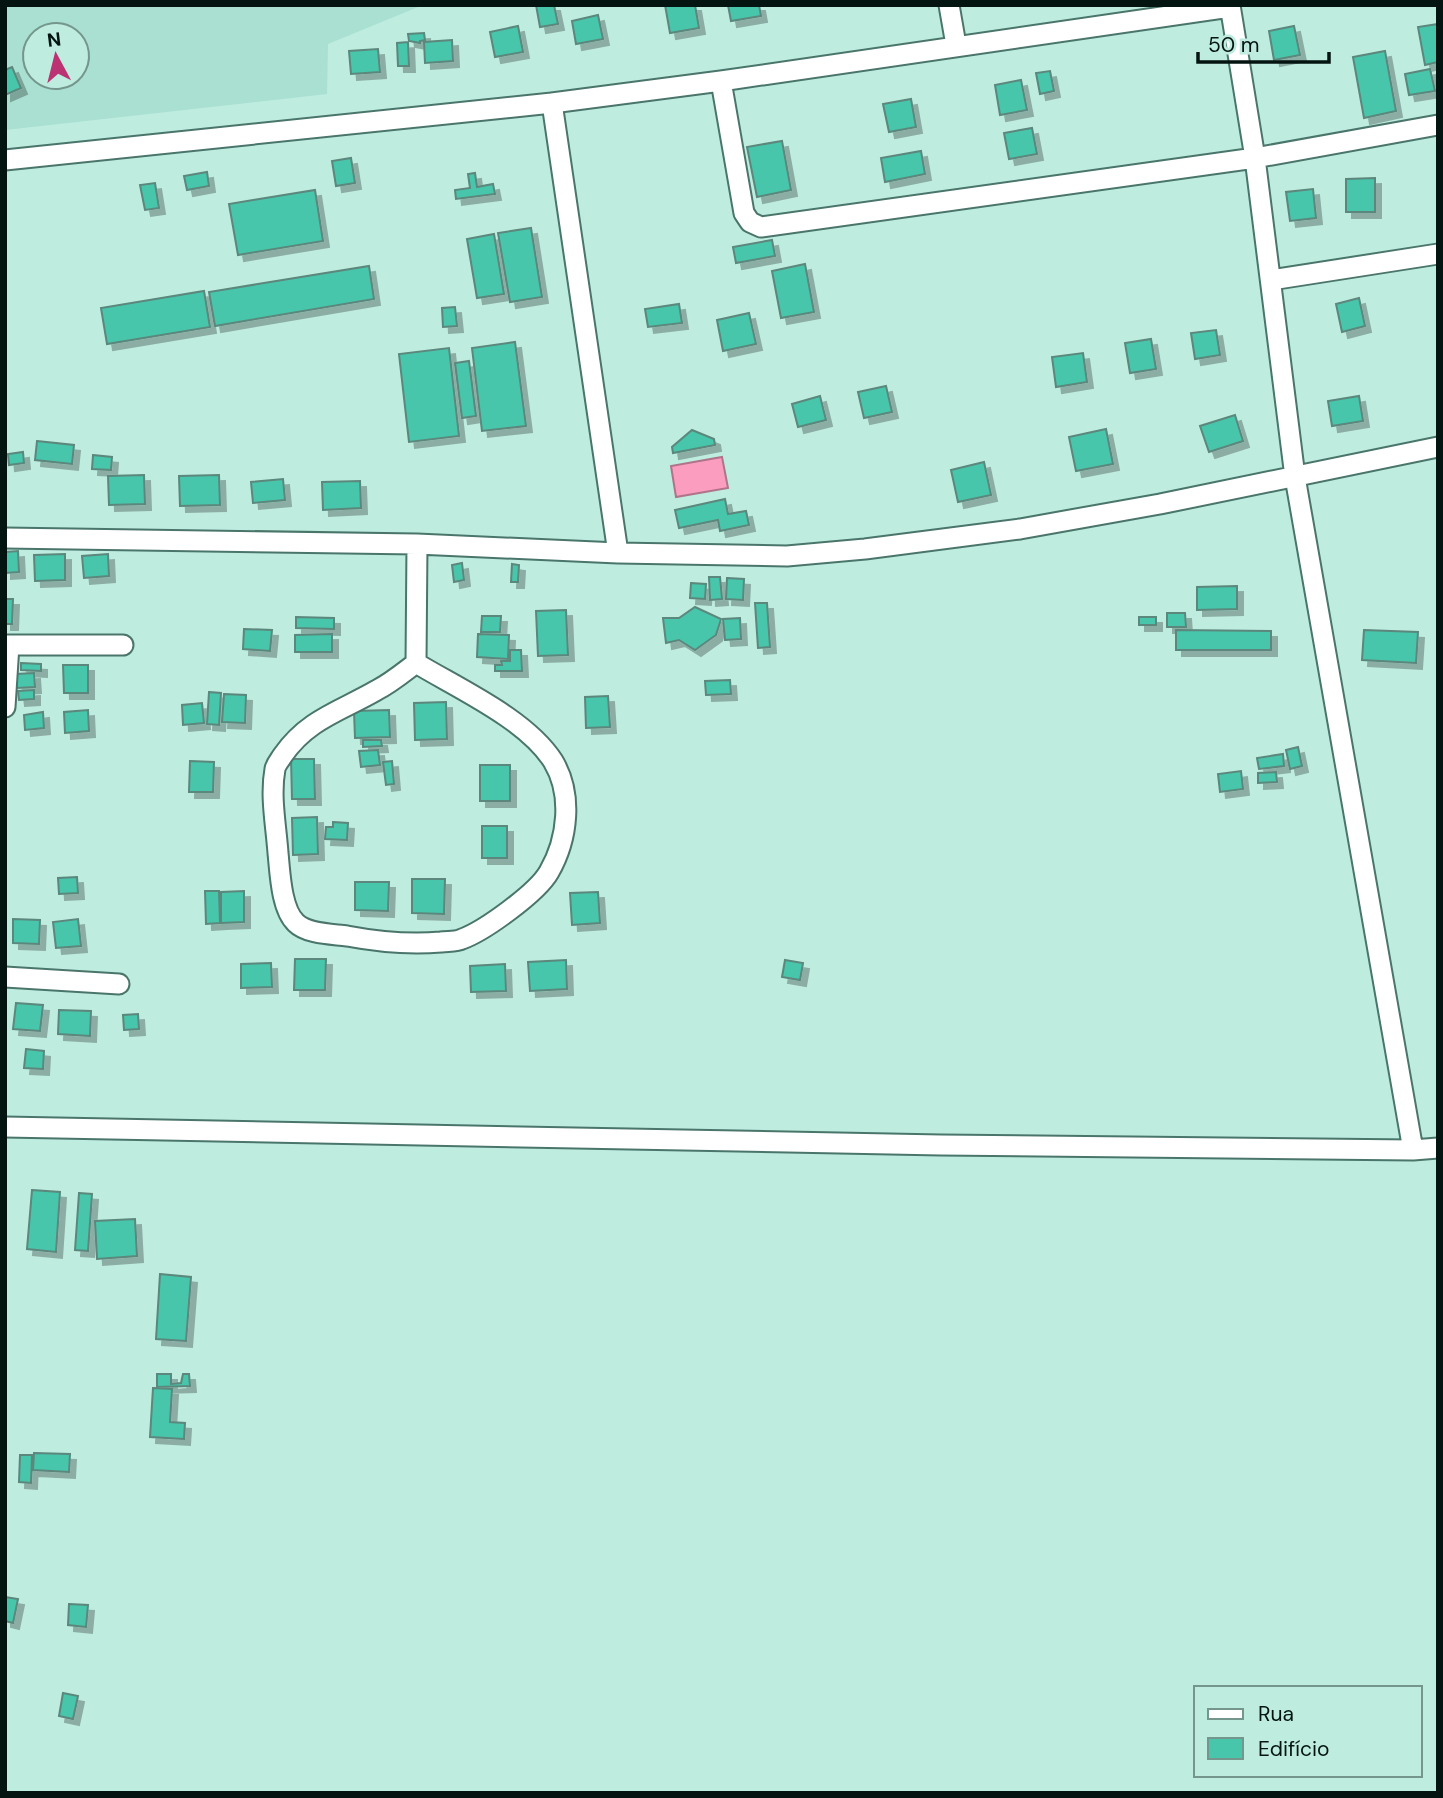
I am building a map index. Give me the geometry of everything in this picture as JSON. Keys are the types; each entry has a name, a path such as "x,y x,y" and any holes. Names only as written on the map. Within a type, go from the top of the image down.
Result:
{"street":[{"path":"948,5 956,45"},
{"path":"5,160 552,103 721,81 1230,6 1255,158 1295,477 1413,1150"},
{"path":"721,81 744,213 750,222 761,227 1255,158 1438,125"},
{"path":"552,103 618,553"},
{"path":"1271,279 1438,254"},
{"path":"5,538 417,544 618,553 787,556 865,550 1020,529 1438,447"},
{"path":"416,663 417,544"},
{"path":"5,707 7,645 123,645"},
{"path":"416,663 451,681 512,722 535,740 553,761 564,784 567,813 561,843 548,874 525,897 490,924 460,940 414,944 373,941 301,927 291,917 280,880 273,804 275,766 295,738 334,711 378,690 416,663"},
{"path":"5,977 119,984"},
{"path":"5,1127 941,1145 1413,1150 1438,1148"}],"shaded area":[{"path":"5,5 423,5 328,44 327,94 5,130"},
{"path":"722,457 728,488 676,497 671,466"}],"building":[{"path":"536,5 554,5 558,24 540,27"},
{"path":"665,5 695,5 699,28 670,33"},
{"path":"728,5 759,5 761,16 731,21"},
{"path":"598,15 603,39 576,44 572,21"},
{"path":"1438,24 1438,62 1425,65 1418,27"},
{"path":"518,26 523,52 495,57 490,32"},
{"path":"1294,26 1300,55 1274,60 1269,31"},
{"path":"424,33 425,40 420,43 409,41 408,34"},
{"path":"452,40 453,61 425,63 424,42"},
{"path":"408,42 409,66 398,66 397,43"},
{"path":"378,49 380,72 351,74 349,51"},
{"path":"1385,51 1396,111 1364,118 1353,57"},
{"path":"12,67 21,88 5,95 5,70"},
{"path":"1430,69 1435,91 1409,95 1405,74"},
{"path":"1050,71 1054,91 1040,94 1036,73"},
{"path":"1021,80 1027,110 1000,115 995,85"},
{"path":"911,99 916,127 889,132 883,104"},
{"path":"1032,128 1037,154 1009,159 1004,133"},
{"path":"782,141 791,190 757,197 747,147"},
{"path":"921,151 925,174 885,182 881,158"},
{"path":"351,158 355,183 336,186 332,161"},
{"path":"207,172 209,186 187,190 184,176"},
{"path":"475,173 477,187 493,184 495,194 456,199 455,190 470,188 468,174"},
{"path":"1375,178 1375,212 1346,212 1346,179"},
{"path":"155,183 159,208 145,210 140,185"},
{"path":"1313,189 1316,218 1290,221 1286,192"},
{"path":"315,190 323,241 238,255 229,204"},
{"path":"531,228 542,297 510,302 498,233"},
{"path":"494,234 504,294 477,298 467,239"},
{"path":"772,240 775,256 736,263 733,247"},
{"path":"805,264 814,312 781,318 772,271"},
{"path":"369,266 374,299 215,326 209,292"},
{"path":"204,291 210,327 107,344 101,308"},
{"path":"1359,298 1365,326 1342,332 1336,304"},
{"path":"679,304 682,323 648,327 645,309"},
{"path":"455,307 457,326 443,327 442,308"},
{"path":"749,313 756,344 723,351 717,320"},
{"path":"1216,330 1220,355 1195,359 1191,333"},
{"path":"1151,339 1156,369 1130,373 1125,343"},
{"path":"515,342 526,426 482,431 472,348"},
{"path":"449,348 459,436 409,442 399,354"},
{"path":"1083,353 1087,382 1056,387 1052,357"},
{"path":"469,361 476,416 462,418 455,363"},
{"path":"886,386 892,412 864,418 858,392"},
{"path":"820,396 826,420 798,427 792,404"},
{"path":"1359,396 1363,421 1332,426 1328,401"},
{"path":"1235,415 1243,441 1209,452 1200,426"},
{"path":"1106,429 1113,464 1076,471 1069,437"},
{"path":"692,430 714,439 715,445 673,453 672,447"},
{"path":"37,441 74,445 72,464 35,460"},
{"path":"23,452 24,463 9,465 8,454"},
{"path":"93,455 112,457 111,470 92,469"},
{"path":"984,462 991,495 958,502 951,470"},
{"path":"144,475 145,504 109,505 108,476"},
{"path":"219,475 220,505 180,506 179,476"},
{"path":"283,479 285,500 253,503 251,482"},
{"path":"360,481 361,508 323,510 322,482"},
{"path":"725,499 728,514 746,511 749,525 720,531 718,520 679,528 675,510"},
{"path":"18,551 19,572 5,573 5,552"},
{"path":"65,554 65,580 35,581 34,555"},
{"path":"108,554 109,576 84,578 82,556"},
{"path":"462,563 464,580 454,582 452,565"},
{"path":"512,564 519,565 518,582 511,582"},
{"path":"709,577 720,577 722,599 710,600"},
{"path":"727,578 744,579 743,600 726,599"},
{"path":"691,583 706,584 705,599 690,598"},
{"path":"1237,586 1237,609 1197,610 1197,587"},
{"path":"5,599 13,599 12,624 5,624"},
{"path":"755,603 767,603 770,647 758,648"},
{"path":"695,607 721,619 716,635 695,650 679,640 666,643 663,618 679,618"},
{"path":"566,610 568,655 538,656 536,611"},
{"path":"1167,613 1185,613 1186,627 1167,627"},
{"path":"482,616 501,616 500,632 481,632"},
{"path":"296,617 334,618 334,629 296,628"},
{"path":"1139,617 1156,617 1156,625 1139,625"},
{"path":"740,618 741,639 725,640 723,619"},
{"path":"244,629 272,630 270,651 243,649"},
{"path":"1176,630 1271,631 1271,650 1176,650"},
{"path":"1364,630 1418,632 1416,663 1362,660"},
{"path":"332,634 332,652 295,652 295,635"},
{"path":"478,634 509,635 508,659 477,657"},
{"path":"510,650 521,650 522,671 495,671 495,665 502,665 501,661 510,661"},
{"path":"21,663 41,664 41,671 21,670"},
{"path":"63,665 88,665 88,693 64,693"},
{"path":"34,673 35,687 17,688 16,674"},
{"path":"730,680 731,694 706,695 705,681"},
{"path":"34,690 34,699 19,700 18,691"},
{"path":"209,692 221,693 219,725 207,724"},
{"path":"224,694 246,695 245,723 222,722"},
{"path":"608,696 610,727 586,728 585,697"},
{"path":"446,702 447,739 415,740 414,703"},
{"path":"202,703 204,723 183,725 182,705"},
{"path":"88,710 89,731 65,733 64,712"},
{"path":"389,710 390,737 355,738 354,711"},
{"path":"43,712 44,728 25,730 24,715"},
{"path":"363,740 381,740 382,746 363,747"},
{"path":"1298,747 1302,766 1290,769 1286,750"},
{"path":"378,750 380,765 361,767 359,751"},
{"path":"1283,754 1284,766 1259,769 1257,758"},
{"path":"291,759 314,759 315,799 292,799"},
{"path":"190,761 214,762 213,792 189,792"},
{"path":"392,761 394,784 386,785 383,762"},
{"path":"480,765 510,765 510,801 480,801"},
{"path":"1241,771 1243,789 1220,792 1218,774"},
{"path":"1276,772 1277,782 1258,783 1258,773"},
{"path":"317,817 318,854 293,855 292,818"},
{"path":"333,822 348,823 347,840 325,839 326,827 333,827"},
{"path":"482,826 507,826 507,858 482,858"},
{"path":"77,877 78,893 59,894 58,878"},
{"path":"412,879 445,879 444,914 412,913"},
{"path":"355,882 389,882 388,911 355,910"},
{"path":"205,891 219,891 220,923 206,924"},
{"path":"244,891 244,922 221,923 221,892"},
{"path":"598,892 600,923 572,925 570,893"},
{"path":"13,919 40,920 39,944 13,943"},
{"path":"78,919 81,946 56,948 53,922"},
{"path":"295,959 326,959 325,990 294,990"},
{"path":"566,960 567,989 530,991 528,962"},
{"path":"785,960 803,963 800,980 782,977"},
{"path":"271,963 272,987 241,988 241,964"},
{"path":"505,964 506,991 471,992 470,966"},
{"path":"16,1003 43,1005 40,1031 13,1029"},
{"path":"59,1010 91,1011 90,1036 58,1034"},
{"path":"138,1014 139,1029 124,1030 123,1015"},
{"path":"26,1049 44,1051 43,1069 24,1068"},
{"path":"32,1190 60,1192 56,1252 27,1249"},
{"path":"79,1193 92,1194 88,1251 75,1250"},
{"path":"135,1219 137,1256 97,1259 95,1221"},
{"path":"160,1274 191,1277 186,1341 156,1339"},
{"path":"157,1374 171,1374 171,1384 181,1383 183,1374 189,1374 190,1386 157,1387"},
{"path":"153,1388 172,1389 170,1422 185,1423 184,1439 150,1437"},
{"path":"34,1453 70,1454 69,1472 33,1470"},
{"path":"20,1455 32,1455 31,1483 19,1482"},
{"path":"5,1597 18,1599 13,1623 5,1621"},
{"path":"69,1604 88,1605 86,1627 68,1625"},
{"path":"63,1693 78,1696 73,1719 59,1716"}]}
